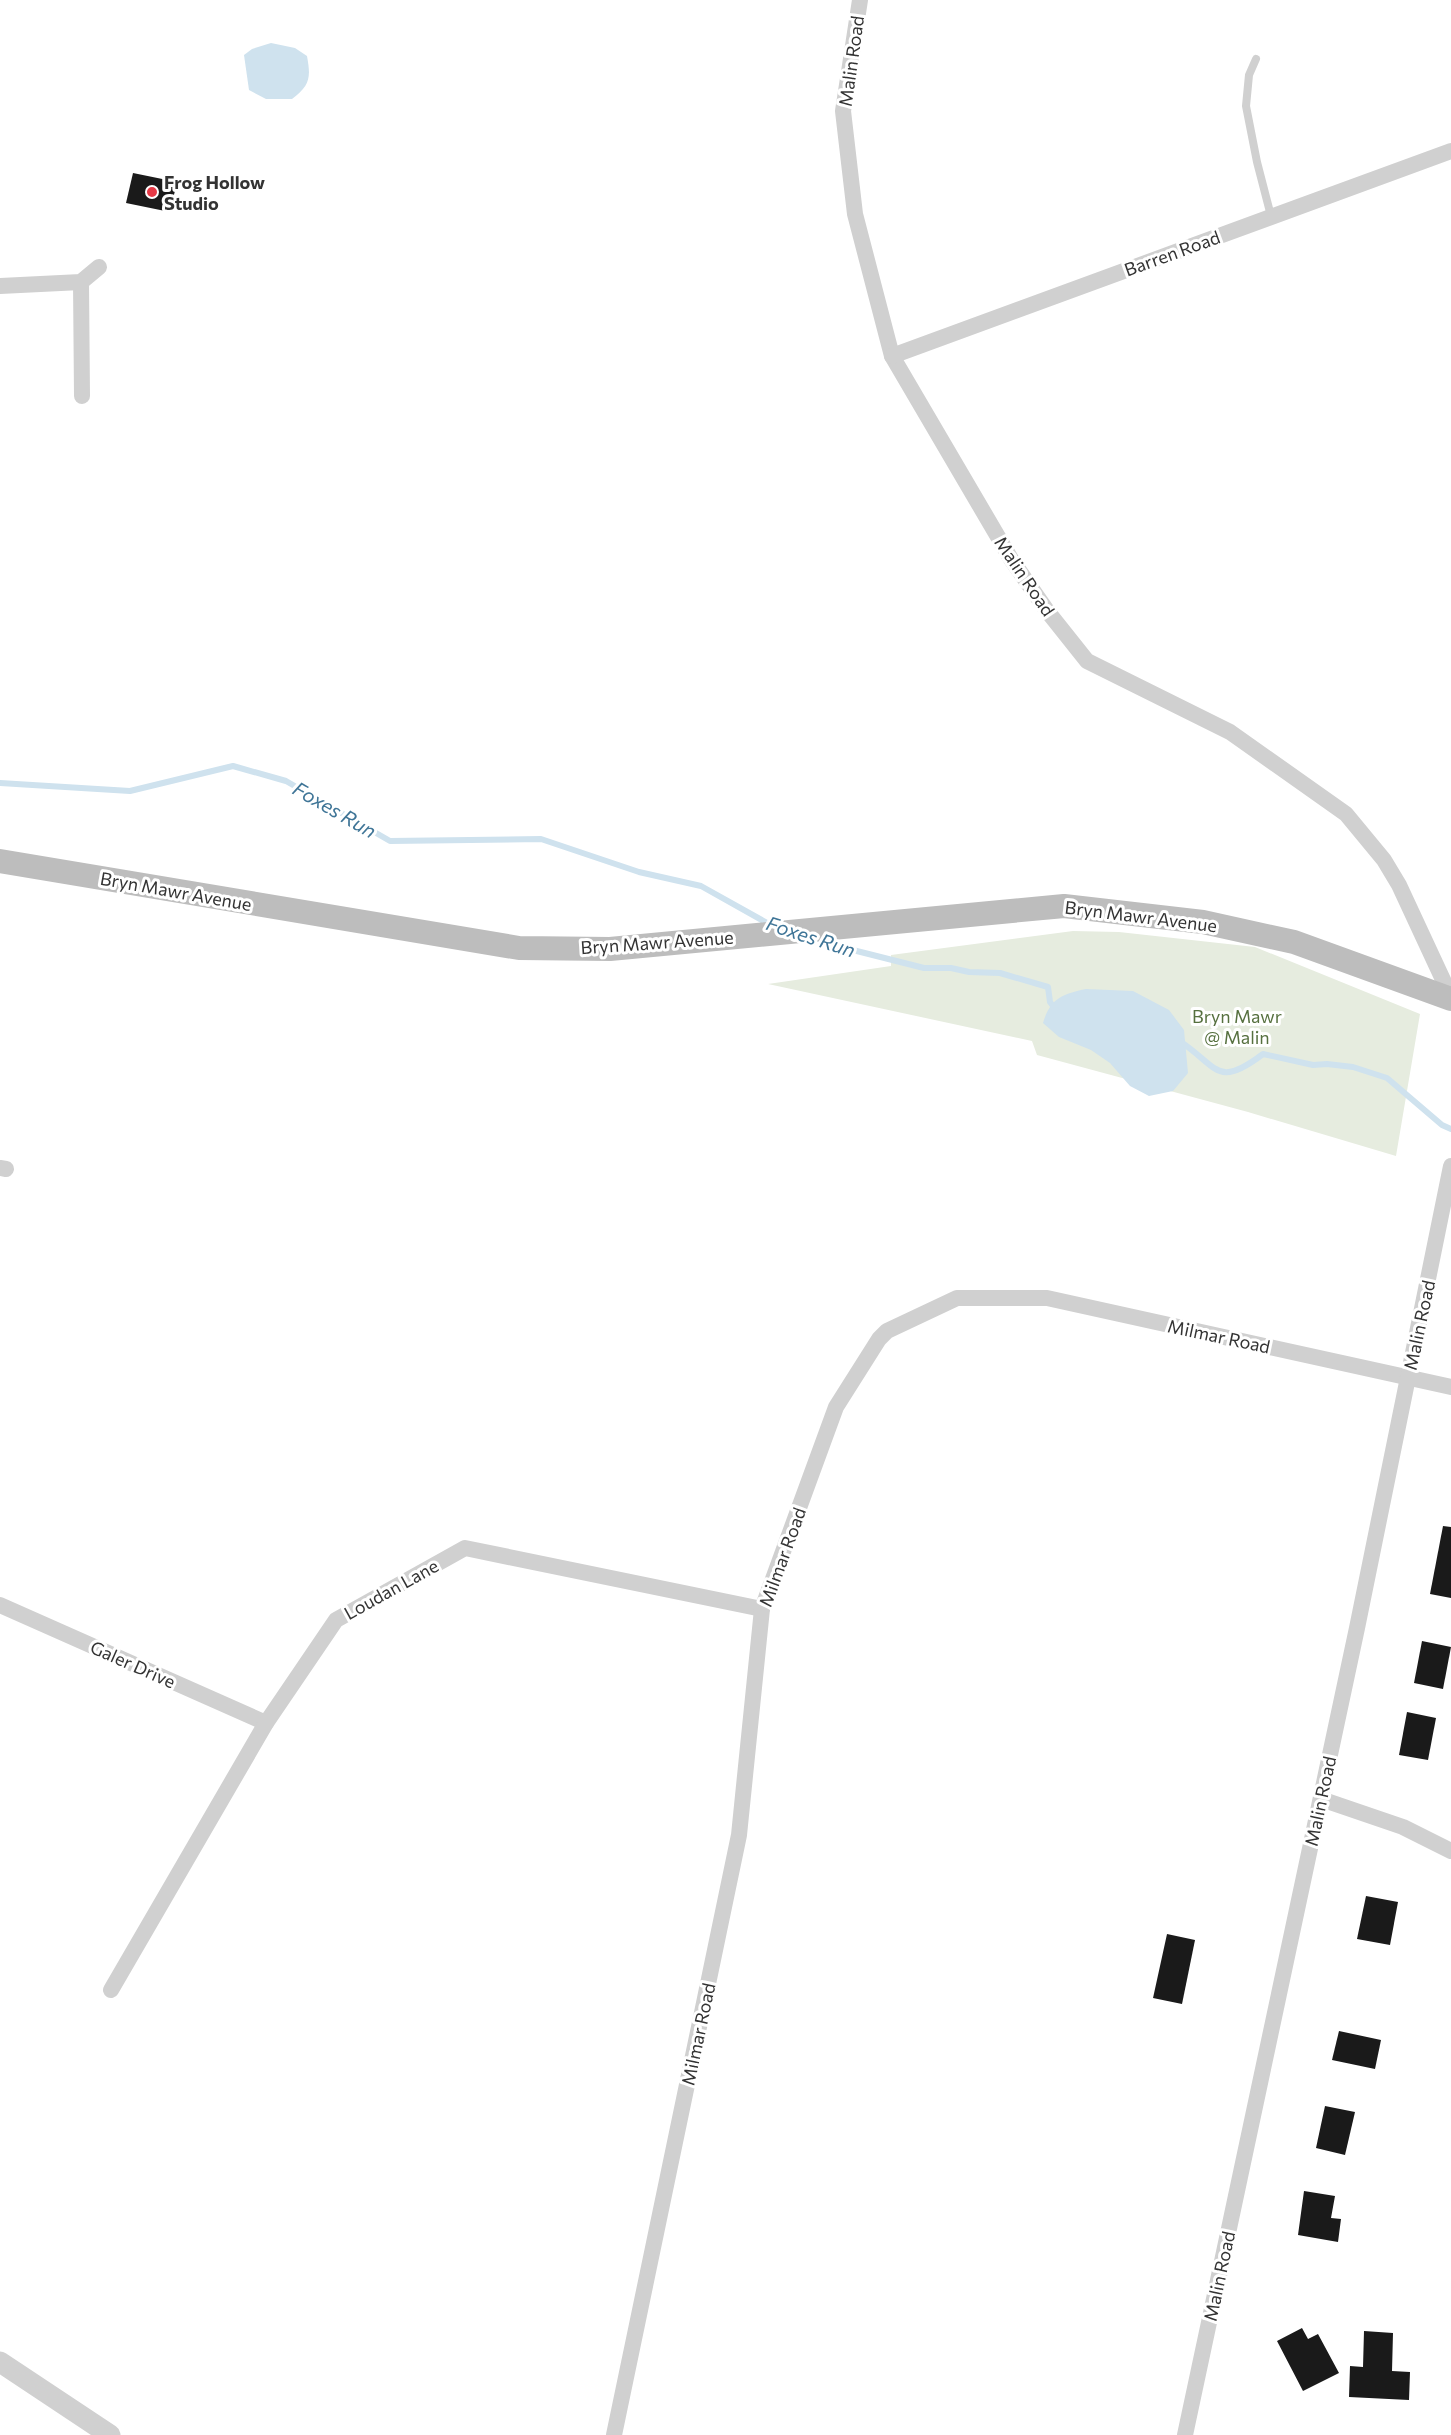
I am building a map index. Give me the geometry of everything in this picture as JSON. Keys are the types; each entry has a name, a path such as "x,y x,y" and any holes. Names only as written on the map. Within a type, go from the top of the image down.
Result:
{"main road":[{"name":"Bryn Mawr Avenue","path":"0,861 519,948 610,948 1064,906 1203,922 1294,942 1451,998"}],"street":[{"name":"Malin Road","path":"860,0 843,111 855,214 892,356 1011,559 1048,612 1087,661 1230,732 1346,814 1389,868 1451,998"},
{"name":"Barren Road","path":"892,356 1451,151"},
{"path":"0,286 81,282 99,267"},
{"path":"81,282 82,396"},
{"name":"Malin Road","path":"1185,2435 1321,1799 1451,1166"},
{"name":"Milmar Road","path":"614,2435 739,1835 762,1609 836,1407 879,1339 887,1330 957,1298 1047,1298 1451,1387"},
{"name":"Loudan Lane","path":"111,1990 266,1723 336,1620 465,1548 762,1609"},
{"name":"Galer Drive","path":"0,1605 266,1723"},
{"path":"1321,1799 1403,1827 1451,1851"},
{"path":"0,2362 110,2435"}],"lane":[{"path":"1256,59 1249,75 1246,106 1271,216"}],"green space":[{"name":"Bryn Mawr @ Malin","path":"1073,931 1119,932 1255,947 1420,1014 1396,1156 1248,1112 1037,1055 1032,1041 768,984 891,966 891,955"}],"water":[{"path":"271,43 295,48 307,56 308,80 292,99 266,99 249,90 244,55 252,49"},
{"path":"1086,989 1133,991 1169,1010 1184,1030 1188,1073 1173,1091 1149,1096 1130,1086 1110,1063 1091,1050 1059,1037 1043,1023 1049,1008 1058,999"}],"building":[{"name":"Frog Hollow Studio","path":"133,173 177,182 170,212 126,203"},
{"path":"1443,1526 1451,1527 1451,1598 1430,1594"},
{"path":"1422,1641 1451,1647 1443,1689 1414,1683"},
{"path":"1407,1712 1436,1718 1428,1760 1399,1755"},
{"path":"1366,1896 1398,1902 1390,1945 1357,1939"},
{"path":"1167,1934 1195,1940 1182,2004 1153,1998"},
{"path":"1339,2031 1381,2040 1375,2069 1332,2060"},
{"path":"1325,2106 1355,2112 1345,2155 1316,2148"},
{"path":"1304,2191 1335,2196 1331,2218 1341,2219 1338,2242 1298,2235"},
{"path":"1302,2328 1308,2339 1318,2334 1339,2373 1303,2391 1277,2341"},
{"path":"1364,2331 1393,2333 1392,2371 1410,2372 1409,2400 1349,2397 1350,2366 1363,2367"}],"waterway":[{"name":"Foxes Run","path":"0,783 130,791 233,766 286,781 390,841 541,839 639,872 701,886 769,924"},
{"name":"Foxes Run","path":"816,938 837,946 924,968 1000,973 1048,987 1050,1002 1056,1010"},
{"name":"Foxes Run","path":"1181,1042 1211,1066 1227,1072 1248,1065 1263,1054 1313,1065 1353,1067 1387,1078 1442,1125 1451,1129"}],"place":[{"name":"Frog Hollow Studio","path":"152,192"}]}
